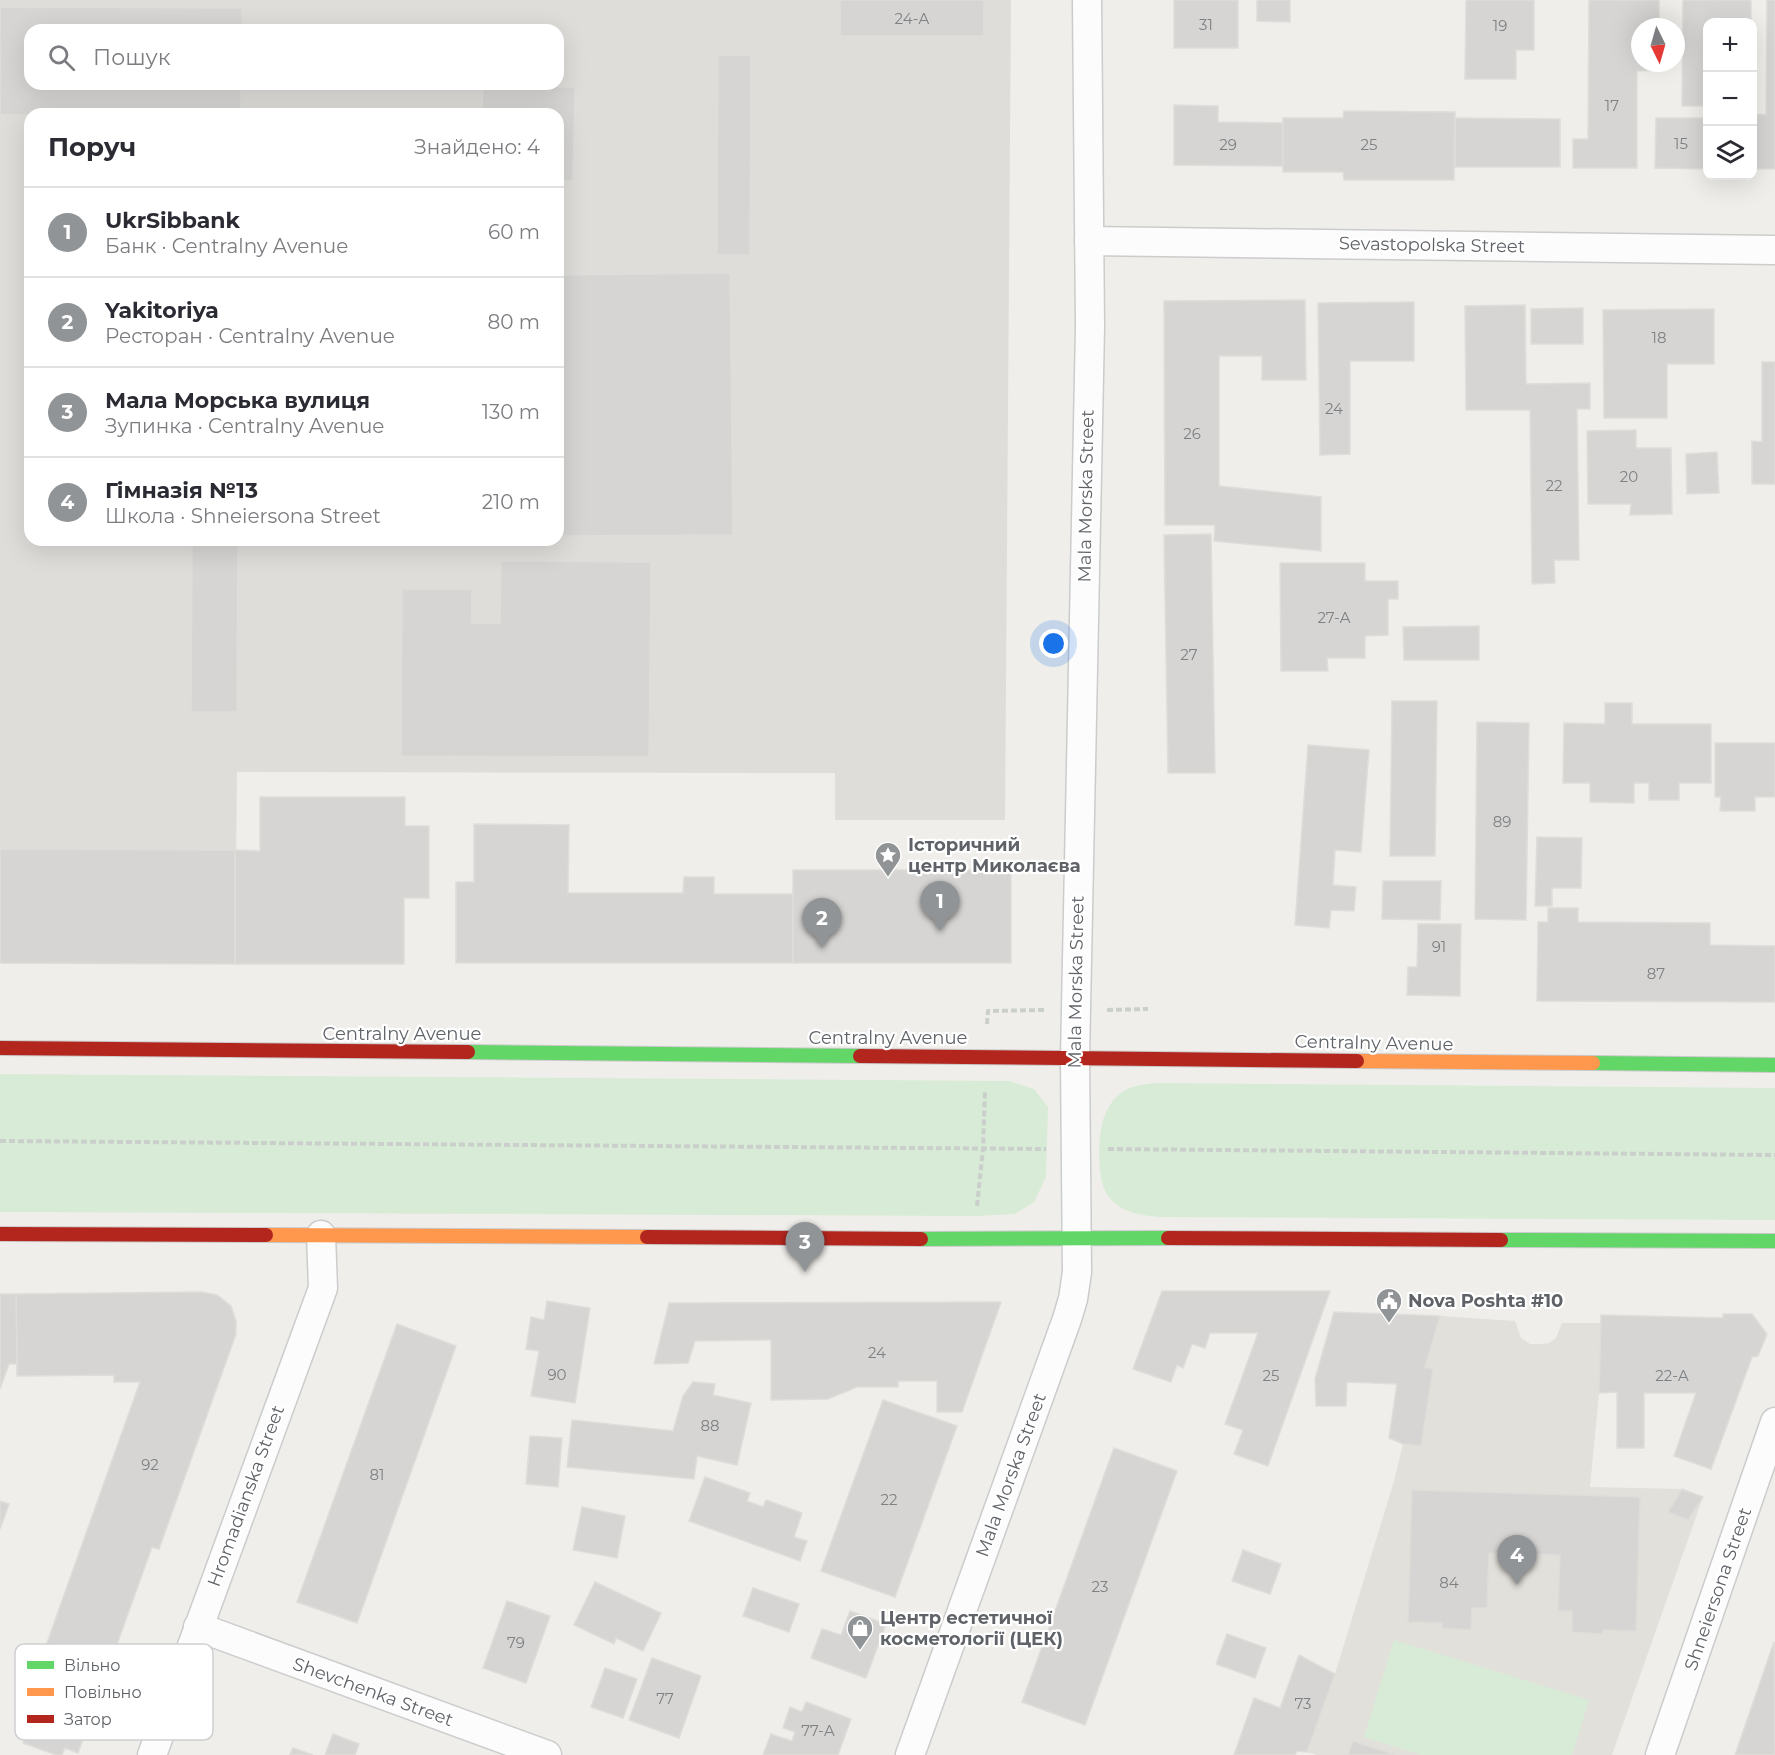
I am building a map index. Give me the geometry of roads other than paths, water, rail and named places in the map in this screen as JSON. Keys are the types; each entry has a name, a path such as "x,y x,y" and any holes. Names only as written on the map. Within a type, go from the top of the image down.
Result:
{"main road":[{"name":"Centralny Avenue","path":"0,1048 1775,1065"},
{"path":"0,1234 1775,1240"}],"street":[{"name":"Mala Morska Street","path":"910,1755 1067,1319 1077,1272 1075,1058 1089,339 1088,0"},
{"name":"Sevastopolska Street","path":"1089,241 1775,250"},
{"name":"Hromadianska Street","path":"192,1644 323,1288 321,1235"},
{"name":"Shneiersona Street","path":"1660,1755 1775,1422"},
{"name":"Shevchenka Street","path":"198,1627 548,1755"},
{"name":"Hromadianska Street","path":"152,1755 157,1740"}],"place":[{"name":"Історичний центр Миколаєва","path":"888,878"},
{"name":"UkrSibbank","path":"940,931"},
{"name":"Yakitoriya","path":"822,948"},
{"name":"Мала Морська вулиця","path":"805,1272"},
{"name":"Nova Poshta #10","path":"1389,1324"},
{"name":"Гімназія №13","path":"1517,1585"},
{"name":"Центр естетичної косметології (ЦЕК)","path":"860,1651"}]}
